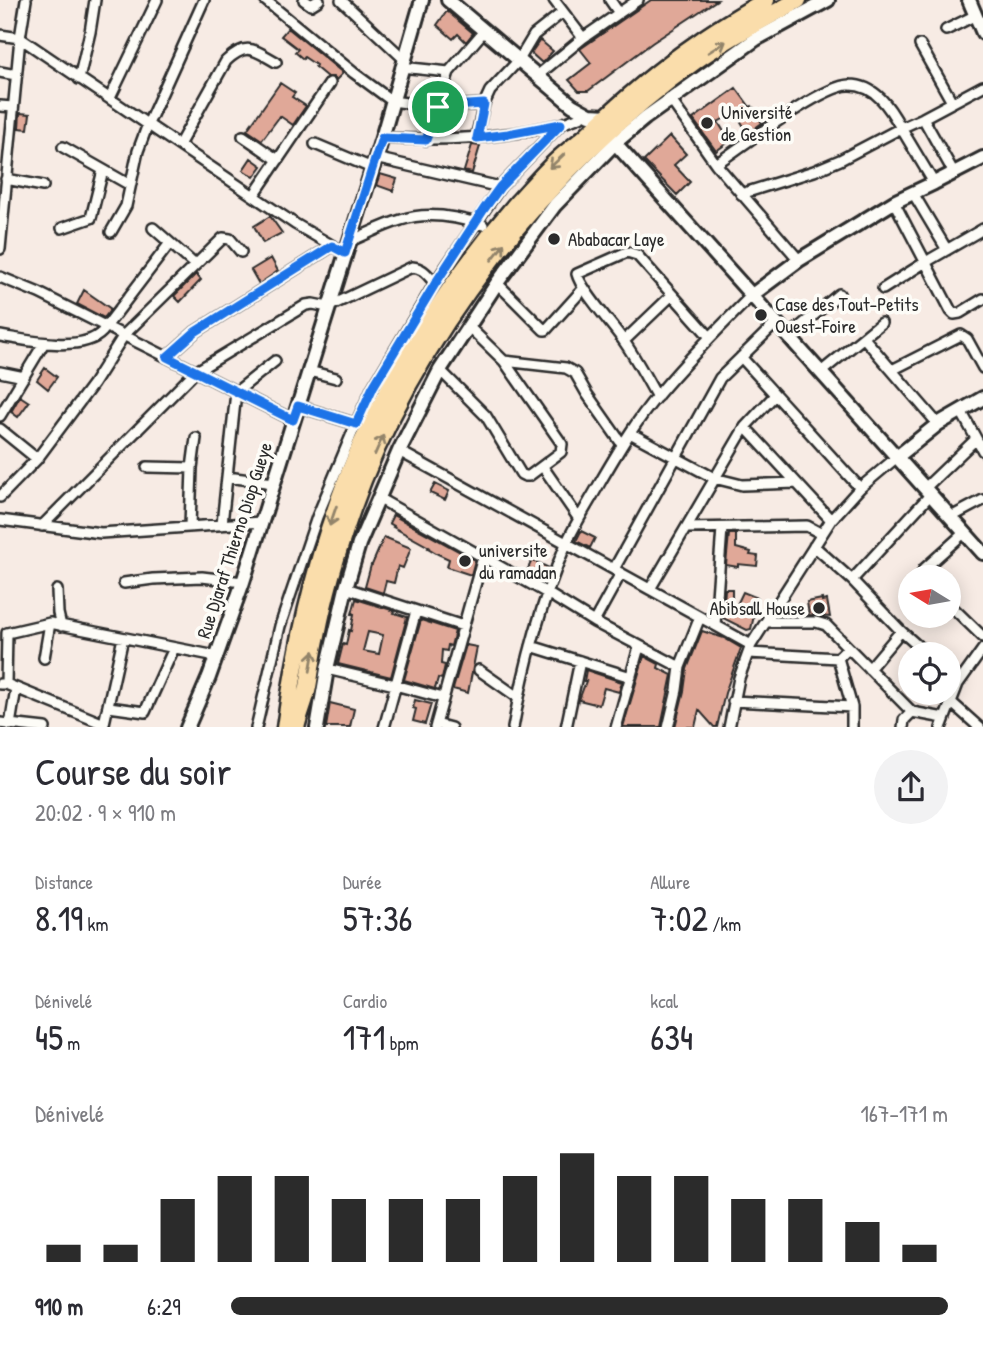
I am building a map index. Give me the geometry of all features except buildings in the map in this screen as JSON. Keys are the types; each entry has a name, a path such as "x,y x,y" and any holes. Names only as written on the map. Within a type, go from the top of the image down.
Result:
{"highway":[{"path":"285,727 312,587 350,472 376,413 407,357 448,294 487,240 559,159 607,116 698,43 766,0"},
{"path":"304,727 307,689 317,634 344,530 384,432 432,344 483,271 524,219 599,139 700,58 798,0"},
{"path":"275,727 282,697 293,677"},
{"path":"296,727 307,689"}],"street":[{"path":"0,249 16,75 26,0"},
{"path":"79,79 95,0"},
{"path":"110,98 157,0"},
{"path":"111,232 124,210 138,151 148,124 204,0"},
{"path":"265,0 392,101 438,107 484,104"},
{"path":"304,0 311,5 319,0"},
{"path":"341,0 403,63 449,72"},
{"name":"Rue Djaraf Thierno Diop Gueye","path":"187,727 243,582 382,138 422,0"},
{"path":"448,0 572,105 590,115 607,116"},
{"path":"554,0 583,38"},
{"path":"610,0 619,13"},
{"path":"537,76 583,38 638,0"},
{"path":"317,727 327,669 359,544 399,451 440,370 497,283 555,205 615,144 670,99 756,38 828,0"},
{"path":"969,0 983,33"},
{"path":"477,138 484,104 490,90 519,60 534,35 563,12"},
{"path":"946,30 976,15"},
{"path":"426,140 449,72 484,31"},
{"path":"0,35 20,38 295,224 332,246 348,247 402,219 418,216 435,216 479,224"},
{"path":"920,45 952,102"},
{"path":"179,145 226,61 237,51 254,50 276,62"},
{"path":"0,72 16,75"},
{"path":"254,195 330,83"},
{"path":"716,164 790,114 841,86 852,84 873,91 887,104 934,183"},
{"path":"741,194 841,160 983,86"},
{"path":"670,99 716,164 799,260"},
{"path":"572,105 580,117 584,139"},
{"path":"0,106 13,107"},
{"path":"382,138 477,138 561,124 580,117"},
{"path":"923,118 954,173"},
{"path":"256,727 280,626 317,517 373,387 435,284 479,224 500,187 561,124"},
{"path":"243,136 278,160"},
{"path":"315,144 373,163 500,187"},
{"path":"615,144 983,553"},
{"path":"63,147 130,185"},
{"path":"513,727 531,646 547,593 567,543 622,444 657,397 710,337 752,295 799,260 894,202 983,158"},
{"path":"62,228 91,218 103,170"},
{"path":"6,179 43,186"},
{"path":"913,193 947,250"},
{"path":"894,202 951,312 960,313 983,299"},
{"path":"153,228 195,265"},
{"path":"883,289 983,229"},
{"path":"0,497 37,459 93,384 124,335 223,238 230,239 241,252"},
{"path":"0,336 44,343 71,343 99,336 170,243"},
{"path":"167,357 195,332 332,246"},
{"path":"657,397 624,341 577,277 579,272 627,252 637,255 710,337"},
{"path":"43,526 195,372 306,305 328,307 412,267 420,268 435,284"},
{"path":"0,277 39,293 293,420"},
{"path":"497,283 544,330 584,288"},
{"path":"789,336 839,294"},
{"path":"624,341 672,295"},
{"path":"594,622 675,457 720,378 777,322"},
{"path":"821,372 881,323"},
{"path":"440,370 486,416 525,477 529,477 561,452 562,444 504,361 468,326"},
{"path":"892,370 961,335 967,339 983,368"},
{"path":"864,338 938,424"},
{"path":"0,416 44,343"},
{"path":"741,357 860,488"},
{"path":"222,524 236,392 275,361"},
{"path":"504,361 566,368 575,373 622,444"},
{"path":"309,371 336,378"},
{"path":"0,372 24,377"},
{"path":"649,589 745,427 775,395"},
{"path":"729,727 733,701 749,649 831,520 860,488 938,424 983,398"},
{"path":"298,406 356,424"},
{"path":"961,411 983,451"},
{"path":"745,427 831,520"},
{"path":"0,429 37,459"},
{"path":"630,433 714,478 742,485 796,483"},
{"path":"190,526 196,438"},
{"path":"852,580 976,439"},
{"path":"399,451 715,625 749,649 838,658"},
{"path":"147,467 192,468"},
{"path":"543,467 579,519"},
{"path":"227,477 274,483"},
{"path":"378,498 594,622 680,667"},
{"path":"951,516 983,500"},
{"path":"0,520 101,533 261,522"},
{"path":"686,528 807,526 822,534"},
{"path":"715,625 722,528"},
{"path":"928,565 965,532"},
{"path":"814,546 913,642"},
{"path":"451,727 436,726 483,557"},
{"path":"124,583 202,577 243,582"},
{"path":"295,582 312,587"},
{"path":"346,588 463,626"},
{"path":"57,590 61,626"},
{"path":"384,727 416,611"},
{"path":"961,616 983,637"},
{"path":"668,727 680,667 700,617"},
{"path":"766,622 822,623 912,712 943,723 950,705"},
{"path":"45,727 5,724 7,686 4,640 8,633 50,623 216,656"},
{"path":"44,658 50,623"},
{"path":"869,669 901,631"},
{"path":"7,686 104,726 123,638"},
{"path":"531,646 631,677"},
{"path":"616,727 639,647"},
{"path":"109,707 145,712 174,648"},
{"path":"838,658 848,648"},
{"path":"961,680 983,649"},
{"path":"838,658 852,707 852,727"},
{"path":"566,727 580,661"},
{"path":"327,669 443,698"},
{"path":"480,670 519,698"},
{"path":"733,701 852,707"},
{"path":"954,705 980,727"},
{"path":"903,727 904,720 912,712"}],"place":[{"name":"Université de Gestion","path":"707,123"},
{"name":"Ababacar Laye","path":"554,239"},
{"name":"Case des Tout-Petits Ouest-Foire","path":"761,315"},
{"name":"universite du ramadan","path":"465,561"},
{"name":"Abibsall House","path":"819,608"}],"route":[{"path":"484,104 477,138 561,124 500,187 484,209 373,387 356,424 298,406 293,420 167,357 195,332 332,246 345,253 382,138 426,140 438,107 484,104"}]}
